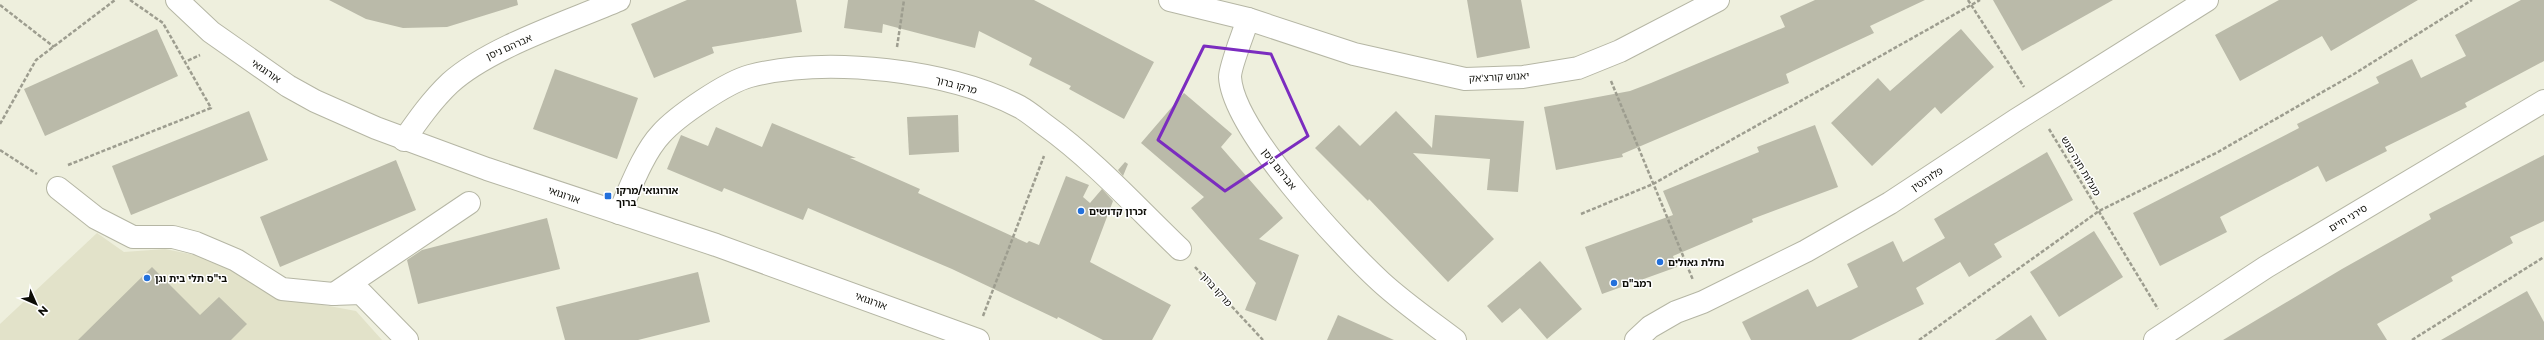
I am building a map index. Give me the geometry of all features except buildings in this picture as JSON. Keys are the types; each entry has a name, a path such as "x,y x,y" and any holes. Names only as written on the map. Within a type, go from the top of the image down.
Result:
{"street":[{"name":"אורוגואי","path":"177,0 226,42 288,86 315,101 404,140 716,245 976,339"},
{"name":"אברהם ניסן","path":"404,140 432,101 451,82 484,58 619,0"},
{"path":"1170,0 1248,19"},
{"name":"יאנוש קורצ'אק","path":"1248,19 1354,54 1465,79 1523,77 1578,68 1601,59 1718,0"},
{"name":"פלורנטין","path":"1636,340 1650,327 1676,312 1703,302 1806,251 1890,203 2036,107 2207,0"},
{"name":"אברהם ניסן","path":"1248,19 1230,76 1237,106 1259,142 1307,205 1380,281 1455,340"},
{"name":"מרקו ברוך","path":"619,213 641,166 660,134 700,102 748,76 805,67 858,67 923,76 973,89 1021,107 1054,131 1080,153 1180,249"},
{"name":"סירני חיים","path":"2163,335 2266,267 2544,102"},
{"path":"60,178 96,218 133,238 173,237 196,243 236,260 282,289 333,294 360,293 407,340"},
{"path":"333,294 469,203"}],"path":[{"path":"0,124 36,60 115,0"},
{"path":"0,150 60,178 211,108 163,23 130,0"},
{"path":"893,72 904,0"},
{"name":"מעלות חנה סנש","path":"1968,0 2036,107 2099,211 2163,335"},
{"path":"1581,214 1653,184 1980,0"},
{"path":"1919,340 2099,211 2218,152 2354,74 2472,0"},
{"path":"0,5 54,47"},
{"path":"185,62 226,42"},
{"path":"1601,59 1703,302"},
{"path":"976,339 1054,131"},
{"name":"מרקו ברוך","path":"1180,249 1263,340"},
{"path":"2412,340 2544,257"}],"highlighted area":[{"path":"1204,46 1271,54 1308,136 1225,191 1158,140"}],"shaded area":[{"name":"בי\"ס תלי בית וגן","path":"97,233 124,252 165,249 205,257 286,298 356,311 382,340 0,340 0,324"}],"place":[{"name":"אורוגואי/מרקו ברוך","path":"608,196"},
{"name":"זכרון קדושים","path":"1081,211"},
{"name":"נחלת גאולים","path":"1660,262"},
{"name":"בי\"ס תלי בית וגן","path":"147,278"},
{"name":"רמב\"ם","path":"1614,283"}]}
